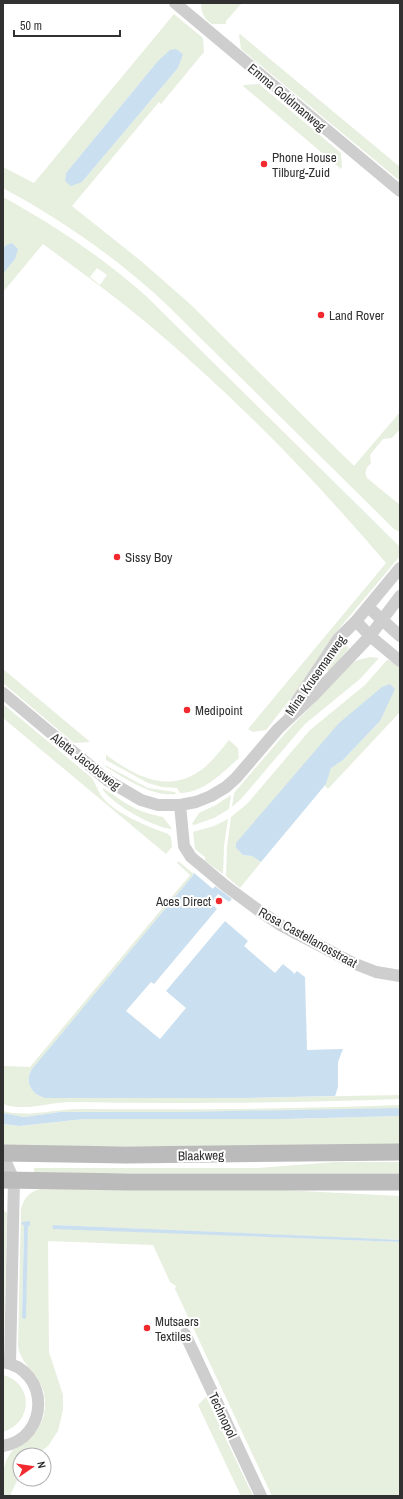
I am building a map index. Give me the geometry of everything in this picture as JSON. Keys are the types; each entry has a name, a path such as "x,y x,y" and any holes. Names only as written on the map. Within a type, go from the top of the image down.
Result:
{"main road":[{"name":"Blaakweg","path":"3,1153 134,1155 400,1152"},
{"name":"Blaakweg","path":"8,1180 139,1182 400,1182"}],"street":[{"name":"Emma Goldmanweg","path":"175,3 400,191"},
{"name":"Mina Krusemanweg","path":"278,729 338,639 356,621 400,568"},
{"name":"Mina Krusemanweg","path":"180,805 196,802 211,796 226,787 236,778 278,729 312,697 370,636 400,596"},
{"path":"368,607 400,636"},
{"path":"356,621 370,636 400,661"},
{"name":"Aletta Jacobsweg","path":"3,693 107,780 141,800 158,805 180,805"},
{"name":"Rosa Castellanosstraat","path":"180,805 184,846 191,857 227,887 282,926 352,963 376,972 400,976"},
{"path":"3,1156 8,1180 6,1362 21,1368 29,1376 36,1386 39,1398 39,1410 35,1422 29,1432 20,1439 3,1446"},
{"name":"Technopol","path":"185,1334 261,1496"}],"green space":[{"path":"201,3 242,3 226,21 226,24 212,24 204,15"},
{"path":"174,14 203,38 204,52 161,104 159,102 72,206 141,261 189,303 354,466 400,412 400,429 392,438 383,439 370,455 371,463 367,468 366,476 400,505 400,532 394,529 147,287 128,271 68,227 3,188 3,167 34,183","holes":["176,49 182,54 178,68 82,182 65,181 66,173 157,62"]},
{"path":"240,34 400,167 400,181 241,49"},
{"path":"259,84 341,153 341,169 243,86"},
{"path":"3,197 77,242 146,296 400,547 400,556 338,630 302,684 266,730 253,732 248,729 386,563 329,498 239,406 142,319 106,290 43,244 3,292 3,274 15,259 6,245 3,249","holes":["97,268 107,275 100,285 90,277"]},
{"path":"342,641 349,648 329,672 324,668"},
{"path":"370,657 379,658 360,679 305,724 241,799 232,807 234,793 288,730 341,673 355,661"},
{"path":"387,660 400,667 400,712 328,789 325,786 331,768 343,760 380,721 236,848 243,855 252,856 261,862 240,888 226,876 227,847 231,817 247,804 310,730 365,685"},
{"path":"3,669 90,742 74,743 3,683"},
{"path":"3,704 92,778 101,796 109,804 124,815 168,834 171,837 172,847 166,854 3,718"},
{"path":"229,740 238,748 239,758 205,786 189,792 180,793 177,788 162,787 148,783 106,760 106,755 141,776 166,782 191,776 204,768"},
{"path":"105,765 148,788 175,792 176,794 157,793 148,790 131,782"},
{"path":"103,788 125,803 153,815 163,817 172,829 155,825 135,815 108,796"},
{"path":"231,795 229,809 214,818 194,825 192,824 199,813 216,805"},
{"path":"228,819 224,846 223,874 204,860 206,858 195,849 193,832 214,826"},
{"path":"178,861 194,874 32,1069 29,1083 33,1091 45,1098 243,1098 400,1095 400,1099 236,1103 63,1102 29,1107 3,1104 3,1066 30,1067 190,875 177,863"},
{"path":"400,1105 400,1108 390,1109 60,1112 24,1117 3,1113 3,1111 23,1114 74,1109 242,1109"},
{"path":"400,1116 400,1146 3,1146 3,1124 19,1126 84,1119 285,1119"},
{"path":"336,1162 400,1162 400,1173 34,1173 34,1168 258,1168"},
{"path":"41,1189 262,1189 400,1196 400,1240 54,1225 52,1228 400,1242 400,1496 272,1496 175,1289 176,1286 170,1282 153,1245 48,1241 49,1352 63,1395 63,1410 58,1431 48,1446 18,1447 29,1439 37,1430 42,1420 45,1408 44,1393 41,1385 23,1360 18,1346 21,1209 28,1196 34,1191","holes":["24,1226 28,1226 23,1319"]},
{"path":"3,1211 7,1212 3,1352"},
{"path":"3,1375 13,1379 20,1386 25,1394 26,1403 20,1420 13,1427 3,1432"},
{"path":"206,1397 253,1496 241,1496 198,1405"},
{"path":"12,1452 12,1487 14,1487 11,1496 3,1496 3,1476 6,1461"}],"water":[{"path":"176,49 183,54 178,68 82,182 71,186 65,181 66,173 157,62 170,50"},
{"path":"12,243 18,249 15,259 3,274 3,249 6,245"},
{"path":"390,684 395,689 380,721 343,760 331,768 326,784 261,862 252,856 243,855 236,848 236,843 339,723 382,687"},
{"path":"193,872 213,889 215,886 232,899 229,902 218,894 211,903 217,909 154,984 151,982 126,1011 160,1039 186,1008 166,991 225,921 248,941 244,946 275,973 283,964 294,973 293,975 297,971 305,977 307,1050 343,1049 338,1062 338,1087 335,1096 243,1098 45,1098 36,1094 30,1087 29,1083 32,1069 194,874"},
{"path":"400,1108 400,1116 285,1119 84,1119 19,1126 3,1124 3,1113 24,1117 60,1112 178,1112"},
{"path":"30,1221 30,1226 28,1226 26,1318 24,1319 22,1318 24,1226 21,1223"},
{"path":"52,1226 361,1238 400,1240 400,1242 53,1229"}],"place":[{"name":"Phone House Tilburg-Zuid","path":"264,164"},
{"name":"Land Rover","path":"321,315"},
{"name":"Sissy Boy","path":"117,557"},
{"name":"Medipoint","path":"187,710"},
{"name":"Aces Direct","path":"219,901"},
{"name":"Mutsaers Textiles","path":"147,1328"}]}
